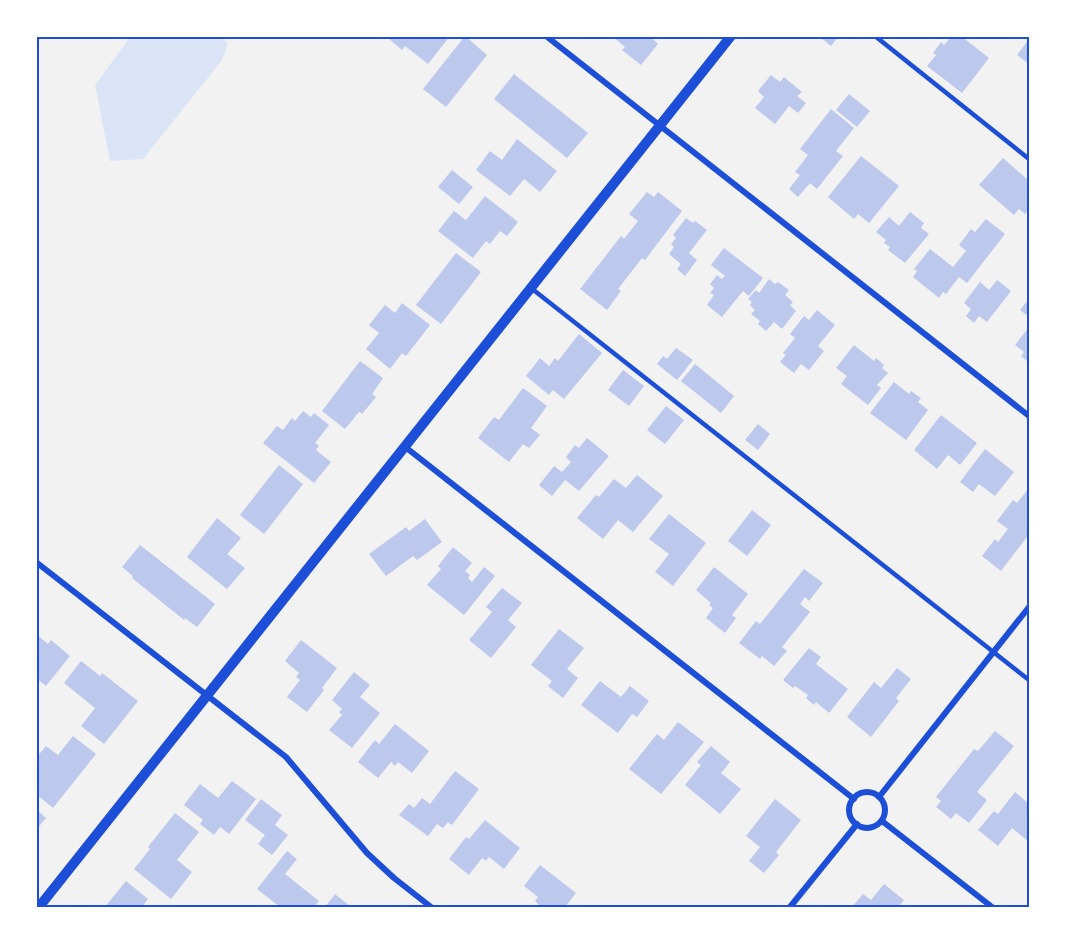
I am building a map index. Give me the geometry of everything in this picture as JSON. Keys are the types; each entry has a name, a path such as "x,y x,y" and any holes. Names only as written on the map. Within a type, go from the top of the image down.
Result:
{"street":[{"path":"546,36 1029,416"},
{"path":"39,907 731,36"},
{"path":"404,446 854,799"},
{"path":"36,562 286,757 367,853 430,907"},
{"path":"879,796 1029,607"},
{"path":"866,793 879,796 885,808 882,821 869,828 856,824 850,813 850,806 854,799 866,793"},
{"path":"882,821 992,907"},
{"path":"790,907 856,824"}],"lane":[{"path":"875,36 1029,159"},
{"path":"531,287 1029,680"}],"shaded area":[{"path":"131,36 218,36 228,43 222,60 143,159 110,161 95,85"}],"building":[{"path":"390,36 450,36 428,64 405,46 402,50 388,38"},
{"path":"465,36 487,55 446,107 423,89"},
{"path":"612,36 649,36 658,44 641,65 622,50 625,47"},
{"path":"818,36 839,36 831,46"},
{"path":"952,36 961,36 989,58 962,93 927,66 936,55 933,53 941,42 944,45"},
{"path":"1029,39 1029,64 1017,55"},
{"path":"514,74 588,133 567,158 494,99"},
{"path":"771,75 780,82 784,77 802,92 797,96 806,103 798,113 789,106 775,124 755,108 764,97 758,91"},
{"path":"849,94 870,111 857,127 836,110"},
{"path":"831,109 854,128 836,151 843,156 817,189 810,183 798,197 789,189 800,175 795,172 808,155 800,149"},
{"path":"517,139 557,171 540,192 524,179 510,196 476,170 490,151 502,160"},
{"path":"861,156 899,186 869,223 858,214 854,219 828,197"},
{"path":"1003,158 1029,181 1029,209 1025,214 1019,209 1014,215 979,185"},
{"path":"452,170 473,187 459,204 438,187"},
{"path":"647,192 654,197 658,192 682,211 645,260 642,258 618,289 621,291 607,310 580,289 621,236 624,239 638,221 629,214"},
{"path":"485,196 518,222 507,236 500,231 490,244 486,241 473,258 438,231 454,211 466,220"},
{"path":"910,212 924,223 921,228 929,234 905,263 888,250 890,247 884,243 886,240 876,232 889,217 899,226"},
{"path":"686,218 693,223 695,221 707,230 689,253 697,260 685,276 677,269 681,264 669,254 674,247 671,244 676,238 673,235"},
{"path":"986,219 1005,234 967,283 959,277 946,294 943,292 939,298 913,277 917,271 914,269 930,249 953,267 966,251 959,245 971,229 975,232"},
{"path":"724,248 763,278 749,296 743,291 722,317 707,305 714,295 710,293 714,288 710,284 717,275 722,279 725,276 711,265"},
{"path":"456,253 481,272 441,324 416,305"},
{"path":"769,279 789,290 785,295 793,302 790,305 796,311 782,329 774,322 766,331 758,324 760,321 751,314 755,310 748,299 756,290 759,293"},
{"path":"997,280 1011,291 987,322 979,316 974,323 966,316 971,309 964,303 980,282 989,290"},
{"path":"1029,299 1029,317 1020,310"},
{"path":"402,303 430,325 406,356 402,353 390,369 366,349 379,333 369,325 385,305 395,313"},
{"path":"817,310 835,325 818,346 824,351 809,370 801,364 794,373 780,362 786,355 783,353 795,338 790,334 804,316 809,320"},
{"path":"1029,327 1029,358 1027,361 1021,356 1024,352 1015,345"},
{"path":"579,334 602,353 564,399 553,390 549,395 526,376 540,358 549,366 555,358 558,361"},
{"path":"854,345 874,361 876,358 884,365 882,368 888,373 877,385 881,388 868,405 841,384 847,376 836,368"},
{"path":"676,348 693,360 677,380 657,364 663,356 667,359"},
{"path":"360,361 383,378 372,394 376,397 345,429 322,411"},
{"path":"695,364 734,396 721,413 681,381"},
{"path":"623,370 644,386 629,406 608,390"},
{"path":"894,382 909,394 911,391 921,398 918,402 928,410 906,440 870,413"},
{"path":"523,388 547,406 531,428 540,435 529,448 523,444 509,462 478,438 494,417 499,420"},
{"path":"666,406 684,420 665,444 647,430"},
{"path":"303,411 311,417 314,413 329,425 315,443 319,446 316,450 331,462 314,483 263,443 277,426 283,430 292,418 295,421"},
{"path":"941,415 977,443 960,465 948,455 937,469 914,450"},
{"path":"758,424 770,434 758,450 745,440"},
{"path":"587,438 609,456 579,491 565,480 552,496 539,485 554,466 562,472 571,462 566,457 575,445 579,448"},
{"path":"985,449 1014,472 995,496 979,484 973,492 960,482"},
{"path":"279,465 303,484 264,534 240,515"},
{"path":"637,475 663,496 633,532 618,520 603,539 577,518 596,495 599,497 614,479 626,488"},
{"path":"1029,488 1029,534 1001,571 982,556 995,539 998,542 1008,529 997,521 1013,500 1017,503"},
{"path":"752,510 771,525 747,556 728,541"},
{"path":"669,514 706,543 673,586 655,572 669,554 649,539"},
{"path":"217,518 241,538 227,554 245,568 227,589 187,557"},
{"path":"425,519 442,542 417,560 413,556 386,576 369,554 406,527 409,531"},
{"path":"140,545 215,604 197,627 185,618 184,620 132,578 133,576 122,567"},
{"path":"453,547 472,563 465,571 470,575 468,578 472,582 484,567 495,576 464,615 427,585 441,569 438,566"},
{"path":"714,567 748,594 732,615 736,618 725,633 706,618 713,608 709,605 711,603 696,590"},
{"path":"804,569 823,583 809,601 805,597 800,604 810,612 782,647 787,651 774,666 762,656 760,659 739,643 756,621 760,624"},
{"path":"502,588 522,603 508,620 516,627 491,658 469,640 492,612 486,607"},
{"path":"559,629 584,648 567,669 578,678 563,698 548,686 552,681 531,665"},
{"path":"36,634 48,644 51,640 70,656 46,686 36,678"},
{"path":"301,640 337,668 307,712 287,697 300,680 296,677 299,673 285,661"},
{"path":"809,648 821,657 816,664 848,689 829,713 816,702 814,705 806,698 808,695 783,680"},
{"path":"81,661 100,676 102,673 138,701 104,744 81,726 95,708 64,683"},
{"path":"897,668 911,679 896,698 899,701 871,737 847,717 874,682 881,688"},
{"path":"354,672 370,685 360,697 380,713 352,748 329,730 342,715 339,712 342,709 332,700"},
{"path":"600,681 621,697 630,686 649,701 637,717 632,714 618,733 581,705"},
{"path":"678,722 704,742 661,794 629,769 657,734 664,740"},
{"path":"395,724 429,751 412,773 398,762 395,766 391,762 378,778 358,762 375,740 379,744"},
{"path":"995,731 1014,746 977,792 987,800 969,823 956,813 951,819 936,807 941,801 936,797 974,749 978,751"},
{"path":"73,736 96,754 53,808 36,794 36,758 46,746 58,755"},
{"path":"711,746 730,762 721,773 741,789 720,814 685,785 701,765 697,762"},
{"path":"455,771 479,789 452,825 448,822 443,828 437,824 428,836 399,815 409,804 414,808 422,798 430,804"},
{"path":"232,781 256,799 229,834 220,827 214,835 200,824 203,820 184,805 200,784 218,798"},
{"path":"1015,792 1029,804 1029,842 1012,828 998,846 978,830 994,811 998,814"},
{"path":"261,799 282,815 275,825 288,835 272,855 258,844 265,835 245,820"},
{"path":"775,799 801,820 776,852 779,855 764,873 749,861 760,847 746,836"},
{"path":"36,809 46,818 36,830"},
{"path":"175,813 199,832 177,860 192,872 171,899 134,869"},
{"path":"485,820 520,848 504,869 489,857 486,861 482,858 469,875 449,859 466,837 469,839"},
{"path":"287,851 297,859 285,874 319,901 314,907 280,907 257,889"},
{"path":"540,865 576,893 565,907 538,907 535,901 538,897 524,886"},
{"path":"126,881 148,899 142,907 105,907"},
{"path":"884,884 904,900 898,907 852,907 863,894 871,900"},
{"path":"335,894 351,907 325,907"}]}
